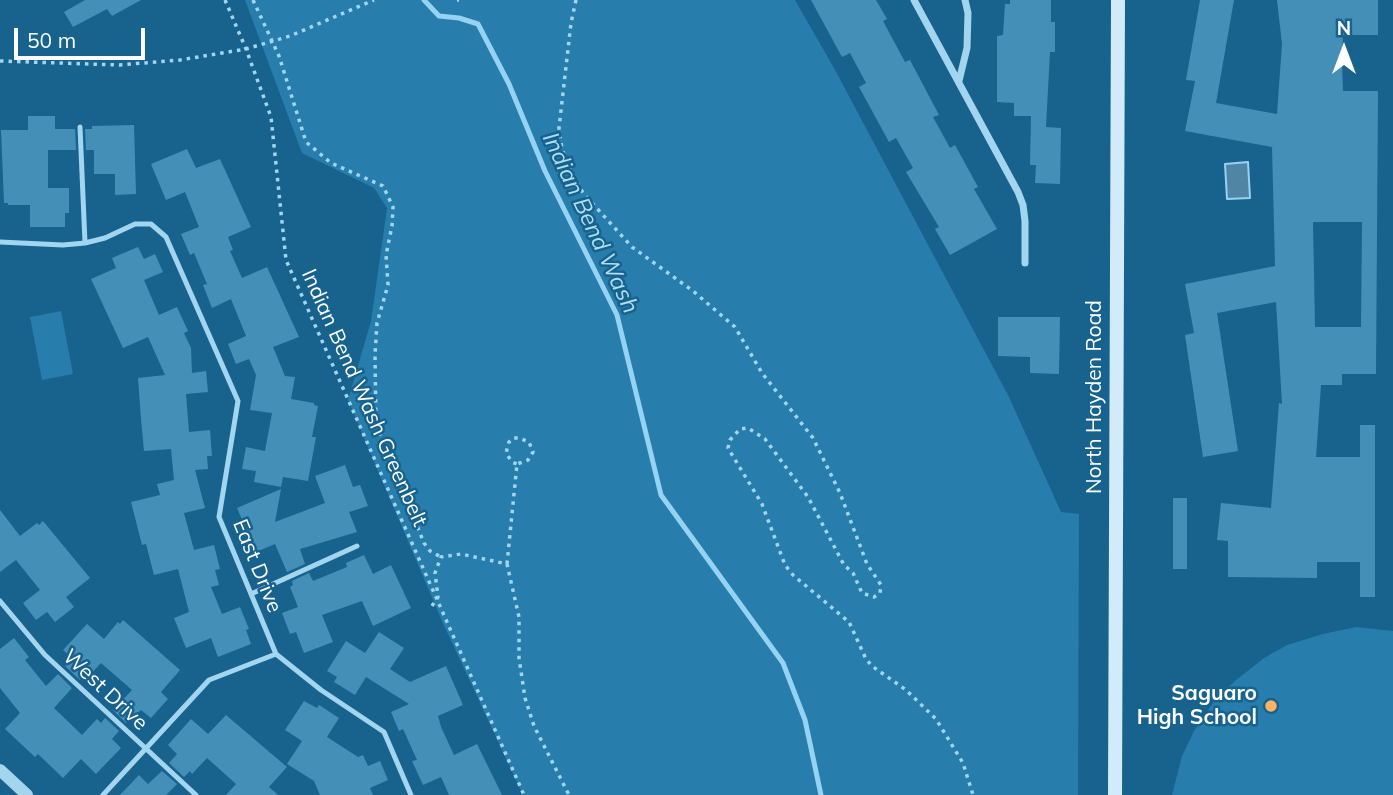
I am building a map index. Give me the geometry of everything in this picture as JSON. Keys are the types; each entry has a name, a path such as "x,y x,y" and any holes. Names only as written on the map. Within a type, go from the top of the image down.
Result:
{"main road":[{"name":"North Hayden Road","path":"1115,795 1118,0"}],"street":[{"path":"914,0 1024,205 1025,263"},
{"path":"959,82 967,48 968,13 965,0"},
{"path":"0,770 27,795"}],"lane":[{"path":"0,242 62,245 85,243 80,127"},
{"name":"East Drive","path":"85,243 106,238 135,224 151,224 166,237 238,401 219,517 276,654 321,690 384,732 411,795"},
{"path":"251,594 357,545"},
{"name":"West Drive","path":"0,601 46,655 196,795"},
{"path":"103,795 209,680 276,654"}],"path":[{"name":"Indian Bend Wash Greenbelt","path":"225,0 271,117 286,260 524,795"},
{"path":"253,0 272,41 306,142 331,163 383,186 393,207 386,255 388,285 377,323 374,355 376,424 424,543 430,551 441,557 461,554 507,564"},
{"path":"0,61 119,65 180,60 246,49 290,36 374,0"},
{"path":"576,0 559,128 562,149 569,168 583,193 632,247 702,298 735,327 762,373 813,438 840,493 867,564 881,585 880,593 874,597 862,593 808,497 765,439 748,428 740,429 730,440 728,448 762,505 785,565 793,575 849,622 872,666 906,690 936,719 963,762 973,795"},
{"path":"513,438 525,439 531,447 531,457 523,464 517,464 512,462 506,453 513,438"},
{"path":"517,464 507,564 519,617 519,658 525,698 534,726 569,795"},
{"path":"432,606 437,599 435,573 441,557"}],"shaded area":[{"path":"245,0 795,0 1009,397 1061,512 1079,514 1078,795 523,795 442,621 348,400 371,321 387,208 374,188 302,153"},
{"path":"1248,162 1250,198 1227,199 1225,164"},
{"path":"61,311 73,374 42,380 30,317"},
{"name":"Saguaro High School","path":"1356,627 1393,631 1393,795 1172,795 1182,756 1194,731 1215,700 1236,680 1264,658 1287,645"}],"building":[{"path":"85,0 141,0 112,16 107,9 73,27 64,12"},
{"path":"811,0 876,0 887,19 883,21 905,62 910,60 939,115 933,117 950,148 955,145 978,187 974,189 997,229 950,255 935,229 939,227 906,172 913,168 896,138 889,142 859,87 866,83 850,53 842,57"},
{"path":"1010,0 1051,0 1051,22 1055,22 1055,52 1050,52 1046,127 1061,128 1060,184 1035,183 1036,165 1030,165 1031,116 1014,116 1014,103 997,102 997,36 1003,35 1005,4 1010,4"},
{"path":"1200,0 1234,0 1216,103 1277,114 1282,44 1277,0 1378,0 1378,35 1343,35 1342,62 1343,91 1378,91 1376,374 1342,374 1342,385 1321,385 1316,457 1360,457 1360,425 1375,425 1375,597 1360,597 1360,562 1317,562 1317,578 1228,577 1228,541 1217,540 1221,503 1271,508 1279,403 1282,404 1276,302 1217,313 1238,451 1203,457 1185,335 1194,333 1185,284 1275,266 1272,147 1185,131 1195,81 1186,80","holes":["1313,222 1362,222 1361,327 1315,327"]},
{"path":"28,116 55,116 55,129 75,129 76,150 48,150 48,188 69,188 69,213 65,213 65,227 30,227 30,205 4,203 1,130 28,130"},
{"path":"134,125 136,194 115,195 115,174 94,174 94,150 86,150 85,129 92,129 92,126"},
{"path":"187,149 196,168 220,159 251,227 228,237 233,250 230,251 242,278 267,267 299,337 273,347 285,376 295,377 291,399 318,406 312,437 316,437 308,481 283,477 281,487 254,482 256,471 242,469 246,447 265,451 272,413 250,410 256,375 249,359 236,364 228,344 246,336 231,299 212,308 203,285 207,284 194,253 190,255 181,234 199,227 185,192 166,200 151,164"},
{"path":"138,247 144,259 155,254 163,272 144,280 159,315 177,307 188,331 184,333 191,348 192,373 206,371 208,392 186,394 189,432 210,430 212,456 207,456 208,469 195,470 205,508 184,513 194,550 214,545 220,569 215,570 219,585 211,587 222,614 240,607 249,629 246,630 251,644 218,657 211,638 186,648 174,618 189,612 178,569 154,575 146,544 142,545 131,502 160,495 157,484 174,480 171,449 144,451 141,419 138,378 165,375 148,337 123,348 91,279 116,268 112,258"},
{"path":"998,317 1060,317 1059,374 1030,373 1030,357 998,356"},
{"path":"345,465 353,487 360,485 368,506 349,512 357,532 300,549 305,564 287,572 275,544 256,552 237,508 281,489 275,522 325,503 315,476"},
{"path":"1173,498 1187,498 1187,569 1173,569"},
{"path":"0,510 20,536 43,521 90,578 66,597 74,607 55,622 47,612 36,620 23,603 40,590 16,560 0,572"},
{"path":"364,555 373,574 391,565 411,608 373,626 362,601 322,615 333,642 304,653 296,632 290,634 282,613 298,607 290,587 293,585 292,581 309,573 313,581 347,567 346,563"},
{"path":"123,620 180,670 161,692 168,699 151,718 141,710 126,723 113,710 132,690 101,663 87,678 84,675 80,680 65,666 73,659 63,650 87,624 104,639 118,622 120,624"},
{"path":"379,632 404,648 390,669 410,682 446,666 463,705 438,716 441,727 454,755 477,744 502,795 449,795 441,777 423,785 412,761 417,760 403,729 399,731 391,712 409,704 366,677 355,695 334,682 337,677 327,671 346,641 365,653"},
{"path":"14,638 29,657 25,660 46,686 58,674 72,688 54,708 82,735 97,719 101,723 105,718 119,731 112,739 121,748 96,774 81,759 63,778 38,754 35,757 5,729 20,713 0,688 0,649"},
{"path":"304,701 317,708 319,705 339,718 327,737 358,757 363,755 368,766 380,761 388,780 370,788 373,795 320,795 314,781 287,764 302,741 285,730"},
{"path":"226,715 287,767 269,787 278,795 226,795 236,784 207,758 192,774 190,771 184,777 169,763 177,754 168,745 191,719 208,734"},
{"path":"162,771 177,784 166,795 120,795 139,775 148,784"}],"waterway":[{"name":"Indian Bend Wash","path":"424,0 439,16 478,24 509,84 545,171 617,315 661,495 783,663 805,720 821,795"}],"place":[{"name":"Saguaro High School","path":"1271,706"}]}
